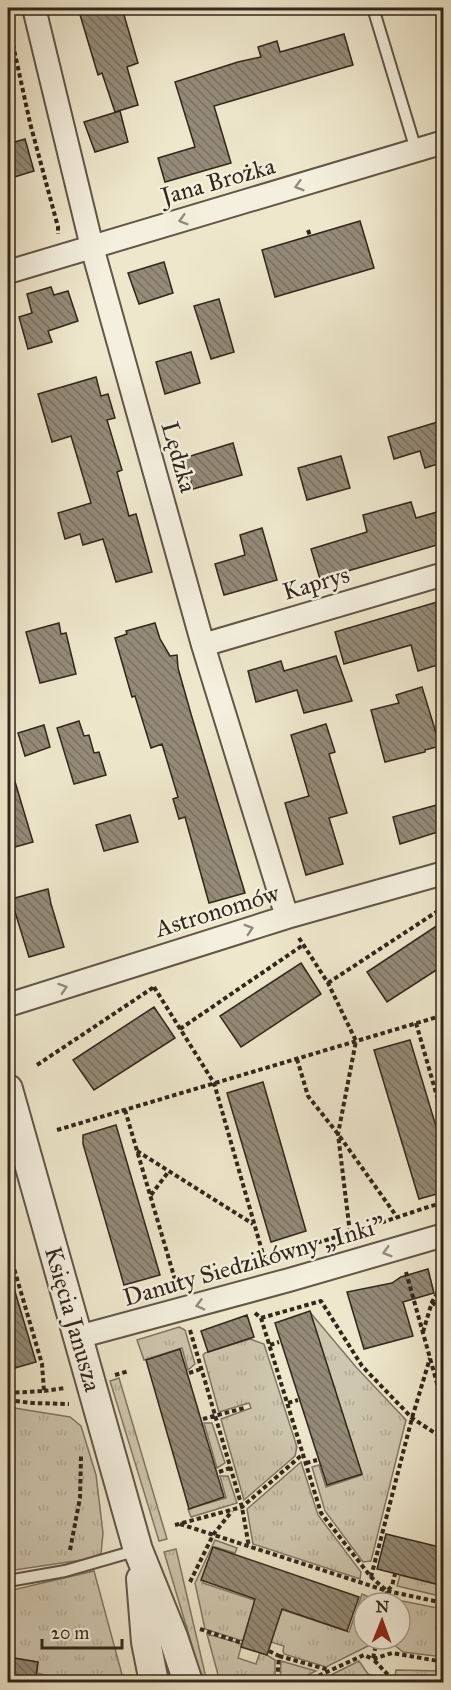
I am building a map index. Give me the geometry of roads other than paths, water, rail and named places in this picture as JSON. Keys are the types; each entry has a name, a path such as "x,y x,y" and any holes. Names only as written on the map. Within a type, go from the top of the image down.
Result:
{"street":[{"name":"Lędzka","path":"34,8 92,247 203,645 292,926"},
{"name":"Jana Brożka","path":"8,272 444,142"},
{"name":"Kaprys","path":"203,645 444,574"},
{"name":"Astronomów","path":"8,1005 292,926 444,873"},
{"name":"Księcia Janusza","path":"8,1089 78,1337 85,1394 138,1550 173,1637 188,1683"},
{"name":"Danuty Siedzikówny „Inki”","path":"78,1337 277,1283 440,1245"},
{"name":"Księcia Janusza","path":"138,1550 146,1642 154,1683"}],"lane":[{"path":"373,8 416,150"},
{"path":"8,1581 65,1571 138,1550"}]}
